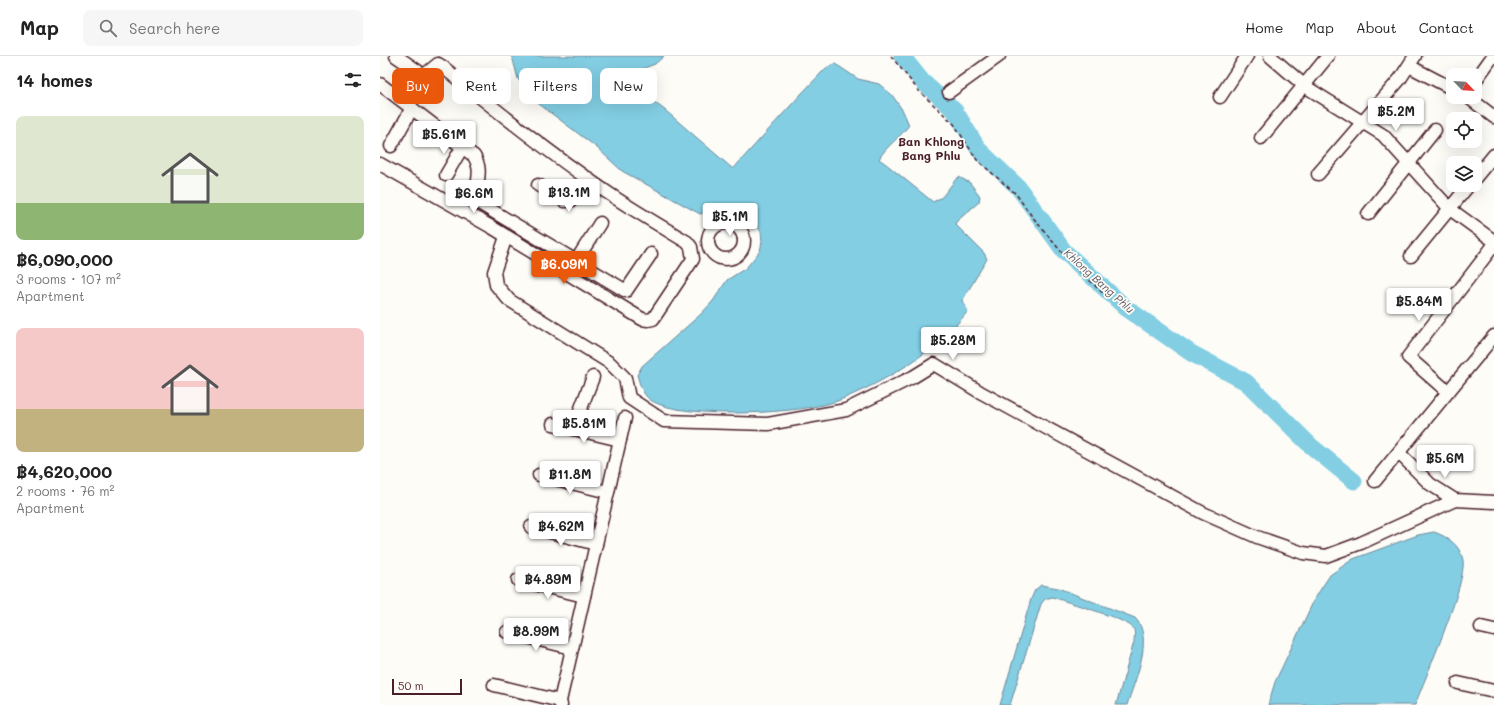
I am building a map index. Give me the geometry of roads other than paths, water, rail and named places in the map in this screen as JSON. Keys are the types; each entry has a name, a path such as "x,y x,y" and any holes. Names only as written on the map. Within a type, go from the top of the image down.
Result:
{"street":[{"path":"380,164 506,236 642,319 648,320 653,318 693,259 691,247 687,242 588,178 494,108 434,60 427,73 422,74 396,56"},
{"path":"949,92 999,56"},
{"path":"1220,97 1247,56"},
{"path":"1270,56 1304,86 1383,135 1450,209 1494,241"},
{"path":"1262,138 1328,56"},
{"path":"1482,71 1493,56"},
{"path":"1318,174 1400,79 1412,61 1446,84"},
{"path":"380,84 463,146 474,156 478,163 479,178 476,192 477,199 481,204 626,291 651,254"},
{"path":"1477,104 1494,117"},
{"path":"391,146 412,108"},
{"path":"1368,214 1435,130"},
{"path":"446,175 463,146"},
{"path":"1482,170 1494,155"},
{"path":"538,185 565,201 568,201 572,200 588,178"},
{"path":"1411,256 1463,192"},
{"path":"576,261 600,223"},
{"path":"506,236 494,272 496,285 509,300 610,363 625,378 629,398 664,421 768,424 846,410 913,377 934,364 980,392 1203,513 1257,537 1303,554 1326,556 1361,543 1455,500 1494,502"},
{"path":"1448,392 1408,357 1494,245"},
{"path":"693,254 709,248"},
{"path":"1375,481 1494,336"},
{"path":"573,429 594,377"},
{"path":"494,685 560,703 625,418"},
{"path":"554,424 620,440"},
{"path":"1399,453 1430,484 1455,500"},
{"path":"539,475 608,492"},
{"path":"531,527 596,544"},
{"path":"518,580 584,596"},
{"path":"1481,627 1494,630"},
{"path":"507,632 572,648"},
{"path":"1458,683 1494,691"}],"water":[{"path":"512,56 664,56 655,64 644,68 600,68 600,104 657,104 733,169 826,68 835,64 858,79 879,84 892,95 903,111 909,125 879,159 933,202 942,197 959,177 970,183 980,196 979,202 955,224 984,253 987,259 962,301 968,311 941,339 910,363 893,374 858,392 840,400 823,405 801,409 745,413 716,413 690,411 668,407 652,401 643,391 637,375 642,366 701,314 713,301 727,280 746,268 760,251 762,242 761,232 751,215 744,210 737,207 729,207 700,214 622,171 596,147 539,104 592,104 592,68 519,68 519,80"},
{"path":"1434,532 1449,539 1459,550 1463,560 1462,572 1459,589 1452,609 1415,705 1268,705 1275,682 1315,598 1330,575 1353,559 1418,535"},
{"path":"1041,585 1058,588 1135,618 1141,627 1143,648 1138,673 1127,705 1116,705 1134,642 1134,630 1132,627 1118,619 1052,597 1045,599 1041,604 1010,705 1000,705 1031,599 1035,590"}],"waterway":[{"name":"Khlong Bang Phlu","path":"902,56 922,81 955,111 979,150 1018,187 1064,251 1126,308 1191,353 1246,382 1311,446 1354,481"}],"district":[{"name":"Ban Khlong Bang Phlu","path":"931,149"}]}
